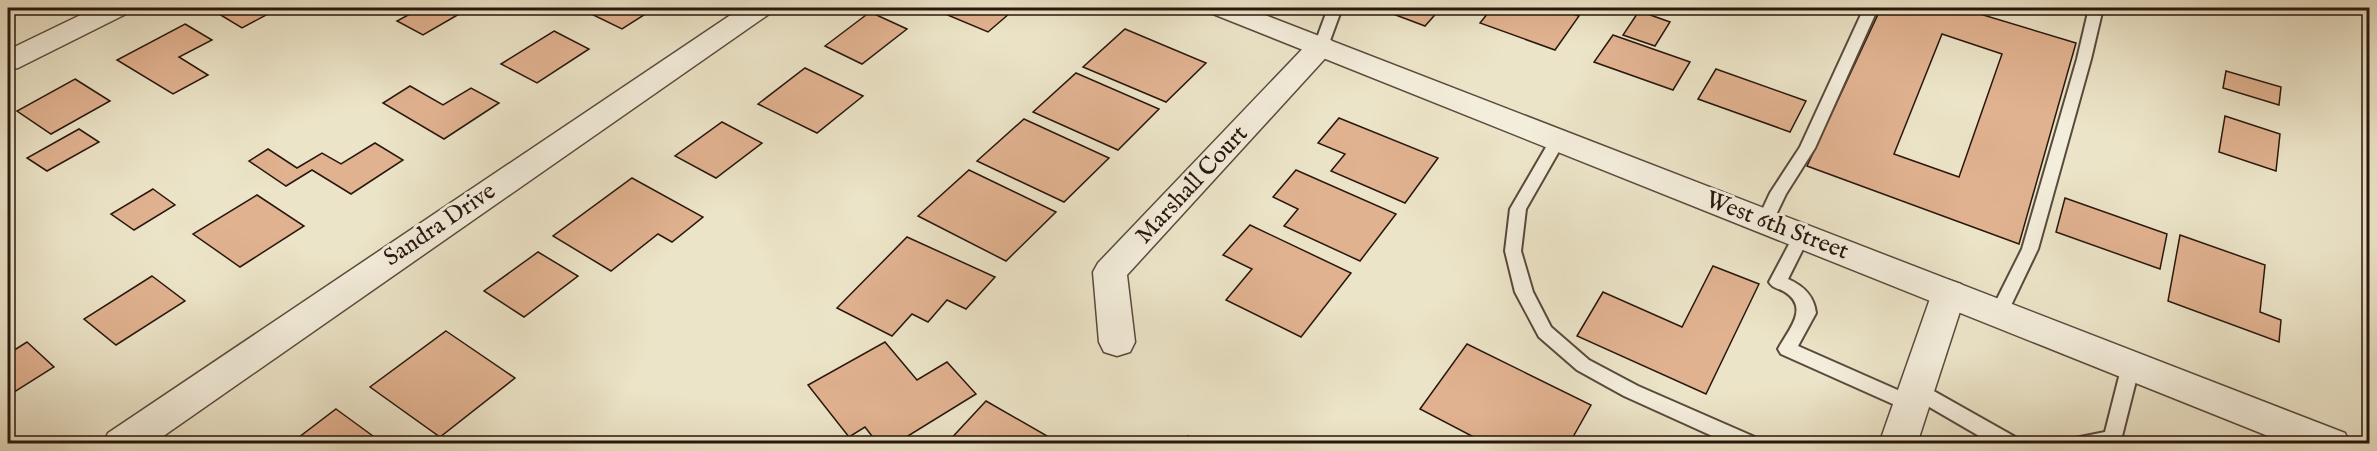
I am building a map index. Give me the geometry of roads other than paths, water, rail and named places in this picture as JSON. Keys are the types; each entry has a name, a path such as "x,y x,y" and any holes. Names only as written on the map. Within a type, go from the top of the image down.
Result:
{"street":[{"path":"8,61 116,8"},
{"name":"Sandra Drive","path":"122,444 759,8"},
{"name":"West 6th Street","path":"1223,8 2331,444"},
{"name":"Marshall Court","path":"1117,342 1110,272 1321,46"},
{"path":"1898,444 1949,293"}],"lane":[{"path":"1321,46 1335,8"},
{"path":"1765,221 1778,193 1807,148 1871,8"},
{"path":"1999,313 2030,249 2084,60 2096,8"},
{"path":"1558,139 1518,209 1513,251 1524,292 1545,332 1583,365 1631,391 1750,444"},
{"path":"1802,235 1778,282 1792,288 1806,302 1807,313 1788,349 1913,397 2010,444"},
{"path":"2082,444 2116,441 2131,365"}]}
